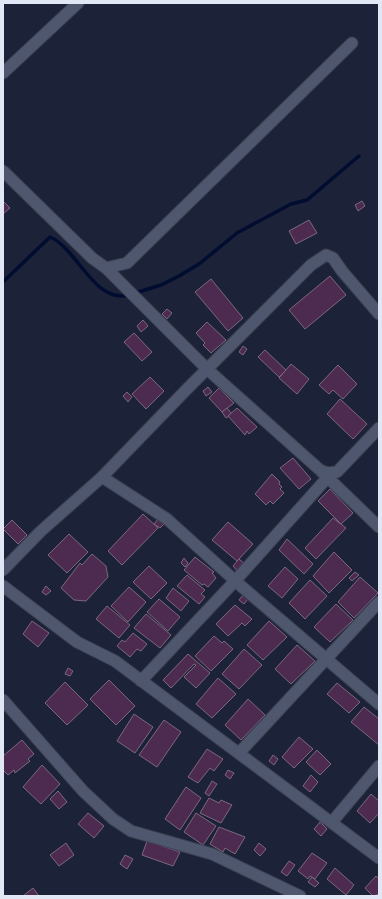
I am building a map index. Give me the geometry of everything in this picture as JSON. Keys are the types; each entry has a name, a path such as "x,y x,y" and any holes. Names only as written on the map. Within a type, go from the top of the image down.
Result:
{"street":[{"path":"3,73 78,3"},
{"path":"106,268 127,263 352,43"},
{"path":"3,171 92,258 106,268 206,369 324,473 379,527"},
{"path":"3,570 41,531 102,477 206,369 311,265 326,255 333,258 342,271 379,314"},
{"path":"141,681 235,581 324,473 337,472 379,428"},
{"path":"102,477 167,519 235,581 379,704"},
{"path":"3,586 77,642 115,661 379,858"},
{"path":"239,753 327,660 379,602"},
{"path":"3,700 83,791 131,832 212,854 300,896"},
{"path":"332,822 379,766"}],"building":[{"path":"3,201 10,208 3,214"},
{"path":"362,201 365,206 358,211 355,205"},
{"path":"309,220 317,233 296,244 289,231"},
{"path":"330,276 346,295 305,329 289,310"},
{"path":"211,279 243,318 228,331 195,292"},
{"path":"167,309 172,313 167,319 162,314"},
{"path":"143,320 148,326 141,332 137,326"},
{"path":"207,322 226,340 211,353 203,345 205,343 196,333"},
{"path":"134,333 152,352 142,361 124,342"},
{"path":"243,346 247,349 243,355 239,352"},
{"path":"265,350 286,370 279,377 258,357"},
{"path":"291,364 309,379 297,394 279,378"},
{"path":"338,365 357,384 343,399 333,390 329,394 319,385"},
{"path":"150,377 164,391 146,409 132,394"},
{"path":"208,387 212,392 206,396 203,391"},
{"path":"219,388 234,403 222,412 209,398"},
{"path":"127,392 132,397 128,402 123,396"},
{"path":"340,399 367,424 353,439 327,414"},
{"path":"227,408 232,414 226,418 222,412"},
{"path":"237,408 257,427 249,434 247,431 245,435 228,416"},
{"path":"293,458 311,479 299,489 280,468"},
{"path":"272,474 280,482 279,484 282,487 280,489 284,493 273,504 270,501 266,505 255,494"},
{"path":"330,489 353,513 341,524 318,501"},
{"path":"143,514 158,528 122,565 108,551"},
{"path":"333,518 346,528 316,559 305,548"},
{"path":"158,519 164,524 160,528 154,524"},
{"path":"12,520 27,535 18,544 3,529"},
{"path":"228,522 253,544 237,561 212,540"},
{"path":"69,534 88,552 67,573 48,555"},
{"path":"287,539 313,564 304,574 279,550"},
{"path":"334,552 352,570 329,593 313,576"},
{"path":"92,554 106,566 108,577 86,601 74,600 61,588 80,563 82,565"},
{"path":"195,557 214,572 212,573 216,578 208,587 204,584 202,585 184,570"},
{"path":"184,558 188,563 185,567 181,563"},
{"path":"239,559 245,564 238,572 233,566"},
{"path":"149,566 167,583 151,599 133,582"},
{"path":"285,567 298,579 282,598 268,586"},
{"path":"355,572 359,575 352,581 349,578"},
{"path":"187,575 205,590 201,594 205,597 199,604 177,586"},
{"path":"360,577 378,593 354,618 338,602"},
{"path":"310,580 327,596 305,619 289,603"},
{"path":"46,586 51,591 46,595 42,592"},
{"path":"129,587 146,602 128,622 111,606"},
{"path":"173,588 189,601 181,611 166,598"},
{"path":"243,595 248,599 244,604 239,600"},
{"path":"159,599 180,617 168,631 147,612"},
{"path":"336,604 353,620 330,642 314,627"},
{"path":"235,605 252,619 245,626 242,623 228,636 216,624"},
{"path":"107,606 130,625 119,638 96,619"},
{"path":"146,614 171,635 160,648 134,628"},
{"path":"32,621 49,633 38,647 23,634"},
{"path":"269,621 287,637 263,660 247,645"},
{"path":"133,633 147,644 141,651 137,649 130,657 117,646 122,640 125,642"},
{"path":"214,636 222,643 224,641 233,649 211,671 195,656"},
{"path":"297,645 315,661 291,684 275,669"},
{"path":"244,649 262,665 239,689 222,674"},
{"path":"188,654 210,673 196,688 184,677 196,665 194,664 171,688 163,680"},
{"path":"68,668 73,671 70,676 65,674"},
{"path":"218,678 236,694 212,718 196,704"},
{"path":"109,680 135,706 116,725 90,699"},
{"path":"65,682 88,705 67,725 45,703"},
{"path":"337,683 360,702 349,713 327,694"},
{"path":"248,699 265,715 241,740 225,725"},
{"path":"364,707 379,719 379,745 351,722"},
{"path":"134,714 153,727 135,753 117,741"},
{"path":"164,720 181,732 157,767 139,755"},
{"path":"299,737 313,749 294,768 282,757"},
{"path":"22,740 34,754 28,759 30,761 15,773 14,770 8,775 3,770 3,756"},
{"path":"207,749 223,759 214,771 210,768 198,783 188,777"},
{"path":"317,750 331,764 320,775 306,762"},
{"path":"273,755 278,759 274,765 269,761"},
{"path":"42,765 60,784 41,804 23,787"},
{"path":"228,770 234,773 230,779 225,775"},
{"path":"311,775 318,782 310,792 303,786"},
{"path":"212,781 217,784 209,796 205,793"},
{"path":"186,787 201,798 180,830 165,819"},
{"path":"58,791 67,802 59,809 50,799"},
{"path":"371,794 379,801 379,813 370,823 357,811"},
{"path":"209,798 219,803 221,800 232,805 221,823 200,813"},
{"path":"88,813 104,826 94,838 78,824"},
{"path":"196,813 216,826 203,845 184,832"},
{"path":"320,822 327,829 321,836 314,829"},
{"path":"219,827 245,837 235,854 225,848 223,852 210,844"},
{"path":"147,841 180,852 173,866 142,855"},
{"path":"66,843 74,855 59,866 50,855"},
{"path":"259,843 266,849 260,856 254,850"},
{"path":"312,853 327,863 315,879 310,876 308,879 298,871"},
{"path":"125,855 133,859 127,869 120,864"},
{"path":"289,861 295,865 287,876 281,872"},
{"path":"335,868 354,885 346,895 327,879"},
{"path":"376,876 379,879 379,894 373,896 365,888"},
{"path":"312,877 319,883 315,887 308,882"},
{"path":"33,888 39,896 23,896"}],"waterway":[{"path":"135,293 161,285 179,276 199,264 237,233 291,204 307,200 359,156"},
{"path":"3,282 50,237 60,243 69,252 96,284 117,296 129,295"}]}
